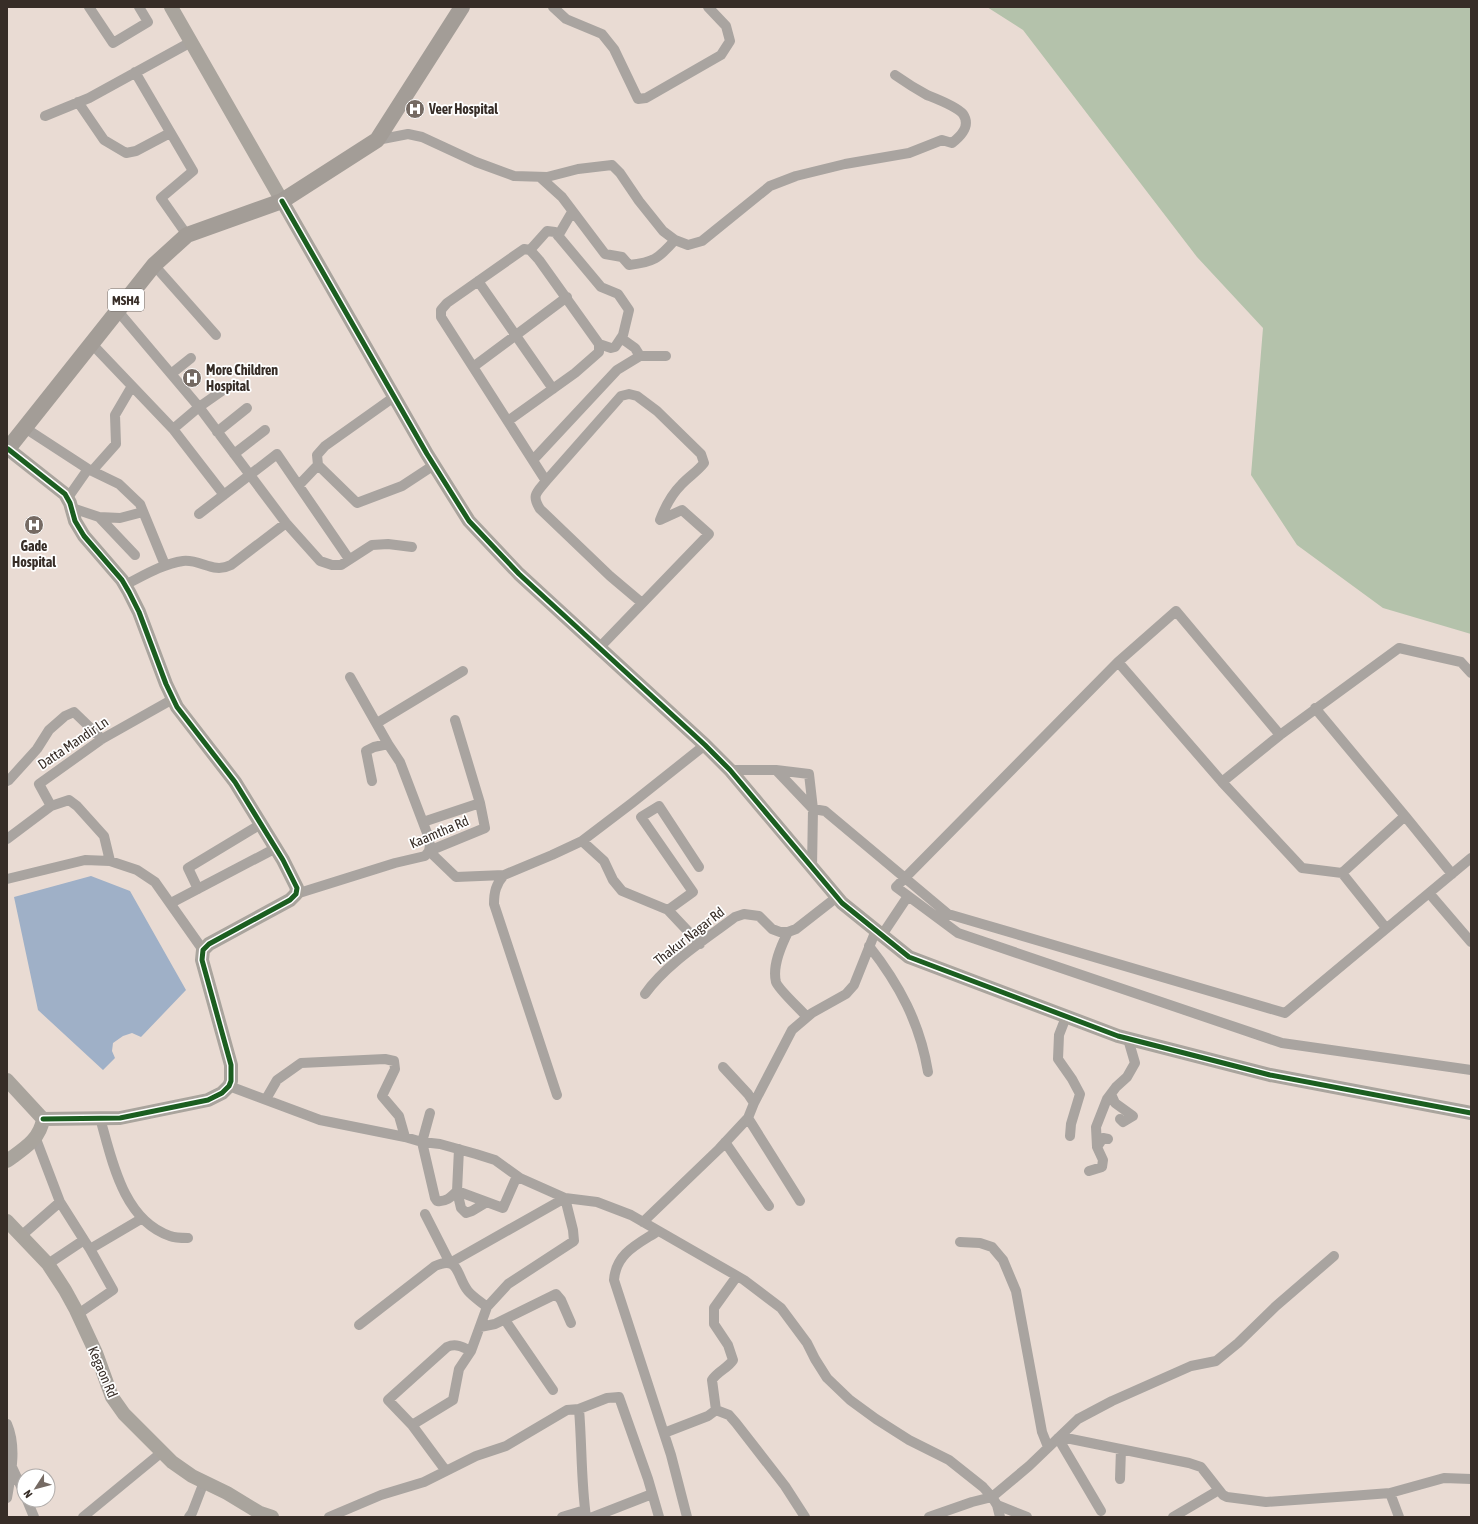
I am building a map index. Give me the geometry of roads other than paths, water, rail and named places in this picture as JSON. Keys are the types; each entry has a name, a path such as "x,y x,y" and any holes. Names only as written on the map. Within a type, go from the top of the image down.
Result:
{"main road":[{"name":"MSH4","path":"7,449 117,310 154,266 187,235 282,201 377,140 462,7"}],"street":[{"path":"89,7 112,43 148,22 139,7"},
{"path":"171,7 394,397 469,521 519,574 600,647 730,770 842,903 909,957 1128,1039 1270,1075 1471,1113"},
{"path":"553,7 566,19 602,34 614,49 638,99 646,98 721,55 730,41 726,26 708,7"},
{"path":"45,116 89,98 191,42"},
{"path":"136,72 193,171 161,198 187,235"},
{"path":"377,140 408,134 440,145 476,162 514,176 542,178 578,169 612,165 620,172 639,201 663,231 675,240 688,245 702,241 770,186 796,176 845,164 909,153 942,140 952,143 963,135 966,124 964,116 959,111 913,87 895,75"},
{"path":"78,102 104,140 126,153 136,151 170,133"},
{"path":"542,178 562,197 605,254 622,257 629,265 648,262 662,256 675,240"},
{"path":"558,236 572,212"},
{"path":"530,250 547,231 554,232 601,288 618,294 625,303 629,310 621,338 615,347 611,348 599,344"},
{"path":"508,421 554,389 599,352 599,344 567,297 539,260 530,250 524,249 447,303 441,310 441,317 546,481"},
{"path":"154,266 216,335"},
{"path":"478,281 517,334 554,389"},
{"path":"473,367 567,297"},
{"path":"117,310 199,407 286,523 320,561 332,565 341,565 372,545 388,544 412,547"},
{"path":"621,338 636,348 640,356"},
{"path":"91,343 173,429 224,496"},
{"path":"533,460 617,370 640,356 666,356"},
{"path":"171,374 191,358"},
{"path":"7,1080 43,1119 120,1118 208,1100 222,1093 229,1086 231,1081 231,1065 202,960 203,950 209,944 290,900 296,894 297,888 276,848 235,782 177,707 166,684 139,612 125,585 84,536 75,521 70,503 90,470 116,444 115,415 132,386"},
{"path":"173,429 199,407 229,386"},
{"path":"600,647 708,534 682,510 660,520 670,498 681,484 697,472 704,463 701,454 657,411 637,396 629,394 621,396 546,481 535,495 535,501 540,509 610,576 642,603"},
{"path":"299,485 318,465 318,456 326,446 394,397"},
{"path":"217,432 247,408"},
{"path":"24,428 90,470 119,484 140,504 165,565"},
{"path":"234,454 265,430"},
{"path":"7,449 55,486 70,503 99,517 135,556"},
{"path":"199,514 277,454 349,559"},
{"path":"318,465 357,504 402,486 434,465"},
{"path":"99,517 120,518 143,512"},
{"path":"125,585 165,565 184,561 196,562 214,568 224,569 286,523"},
{"path":"1280,735 1176,611 1118,662 896,887 958,933 1282,1043 1471,1070"},
{"path":"1222,782 1315,708 1399,648 1461,662 1471,673"},
{"path":"1118,662 1222,782 1302,868 1342,873 1386,928"},
{"path":"376,723 463,671"},
{"path":"350,677 388,744 400,762 423,822 430,845 429,851 456,877 504,875 582,841 705,745"},
{"name":"Datta Mandir Ln","path":"51,806 39,784 102,739 173,699"},
{"path":"1315,708 1452,874"},
{"path":"7,781 37,749 49,730 65,716 74,712 102,739"},
{"name":"Kaamtha Rd","path":"296,894 395,863 425,856 429,851 485,828 480,803 455,720"},
{"path":"372,781 366,751 374,747 388,744"},
{"path":"730,770 776,770 809,774 812,808 812,867"},
{"path":"776,770 812,808 825,811 948,914 1285,1013 1471,858"},
{"path":"7,839 51,806 69,800 77,806 104,836 110,861"},
{"path":"423,822 480,803"},
{"path":"632,803 693,892 668,910"},
{"path":"642,817 659,806 699,867"},
{"path":"1342,873 1405,816"},
{"path":"198,889 188,868 261,824"},
{"path":"582,841 604,861 612,880 622,891 668,910 700,944"},
{"path":"171,903 276,848"},
{"path":"7,879 85,860 110,861 137,870 155,882 203,950"},
{"path":"504,875 498,882 494,893 494,904 557,1094"},
{"path":"1429,893 1471,942"},
{"path":"643,1222 748,1118 754,1103 792,1030 808,1017 846,994 854,985 869,946 908,896"},
{"path":"808,1017 777,984 776,975 778,958 788,932 796,929 837,897"},
{"name":"Thakur Nagar Rd","path":"645,994 650,986 735,917 744,914 758,916 772,929 780,932 788,932"},
{"path":"869,946 893,978 905,1001 921,1039 928,1072"},
{"path":"1066,1016 1059,1035 1058,1059 1072,1079 1080,1094 1071,1124 1070,1136"},
{"path":"1089,1171 1102,1167 1103,1160 1097,1147 1096,1127 1111,1094 1127,1077 1135,1063 1128,1039"},
{"path":"266,1099 277,1080 301,1063 385,1059 394,1061 395,1069 382,1096 399,1116 405,1137"},
{"path":"723,1067 748,1094 754,1103"},
{"path":"229,1086 320,1120 405,1137 422,1142 440,1144 495,1160 517,1176 533,1185 565,1198 597,1202 643,1222 737,1276 781,1308 807,1343 827,1378 850,1400 909,1440 949,1460 983,1486 995,1501 1000,1517"},
{"path":"1111,1094 1115,1103 1133,1116 1122,1122 1120,1118"},
{"path":"430,1113 422,1142 435,1198 437,1201 448,1200 457,1191"},
{"path":"100,1118 120,1186 141,1219 170,1236 188,1238"},
{"path":"748,1118 800,1201"},
{"path":"7,1161 36,1139 40,1132 43,1119"},
{"path":"1097,1147 1103,1138 1108,1139"},
{"path":"36,1139 60,1202 90,1249 113,1290 78,1314"},
{"path":"725,1142 769,1206"},
{"path":"458,1149 457,1191 461,1208 466,1212 472,1211 486,1202"},
{"path":"457,1191 503,1208 517,1176"},
{"path":"359,1325 435,1266 445,1262 450,1263 565,1198"},
{"path":"412,1425 453,1400 459,1369 471,1351 487,1307 508,1284 574,1241 574,1230 565,1198"},
{"path":"22,1236 60,1202"},
{"path":"425,1214 450,1263 456,1269 468,1292 487,1307"},
{"path":"90,1249 141,1219"},
{"name":"Kegaon Rd","path":"7,1221 48,1264 66,1290 96,1353 112,1397 124,1414 172,1462 192,1476 227,1493 260,1513 272,1517"},
{"path":"658,1231 625,1253 614,1270 614,1280 672,1455 687,1517"},
{"path":"48,1264 84,1240"},
{"path":"960,1242 980,1243 992,1248 1003,1260 1016,1291 1042,1432 1048,1447"},
{"path":"995,1501 1078,1419 1112,1401 1191,1366 1216,1361 1238,1343 1276,1306 1334,1256"},
{"path":"716,1410 712,1380 716,1374 730,1365 733,1360 728,1346 714,1324 714,1308 737,1276"},
{"path":"480,1327 505,1320 556,1294 561,1300 571,1323"},
{"path":"505,1320 554,1390"},
{"path":"446,1471 412,1425 388,1400 447,1347 452,1345 460,1346 471,1351"},
{"path":"329,1517 381,1495 424,1482 476,1456 506,1446 567,1410 579,1410 607,1398 619,1397 659,1517"},
{"path":"562,1517 585,1513 582,1484 579,1410"},
{"path":"664,1432 708,1416 716,1410"},
{"path":"716,1410 729,1415 736,1423 786,1486 805,1517"},
{"path":"7,1424 11,1432 12,1467 7,1498"},
{"path":"1058,1438 1189,1463 1201,1467 1219,1490 1227,1497 1266,1502 1390,1493 1444,1478 1471,1479"},
{"path":"1058,1438 1101,1511"},
{"path":"1120,1479 1121,1449"},
{"path":"83,1517 162,1452"},
{"path":"12,1467 16,1476"},
{"path":"189,1517 204,1482"},
{"path":"1172,1517 1219,1490"},
{"path":"1390,1493 1399,1517"},
{"path":"593,1517 652,1494"},
{"path":"929,1517 972,1502 995,1501 1027,1517"}],"water":[{"path":"91,876 130,891 186,990 141,1037 132,1033 123,1036 113,1043 112,1051 115,1058 103,1070 38,1010 14,897"}],"place":[{"name":"Veer Hospital","path":"415,109"},
{"name":"More Children Hospital","path":"192,378"},
{"name":"Gade Hospital","path":"34,525"}]}
